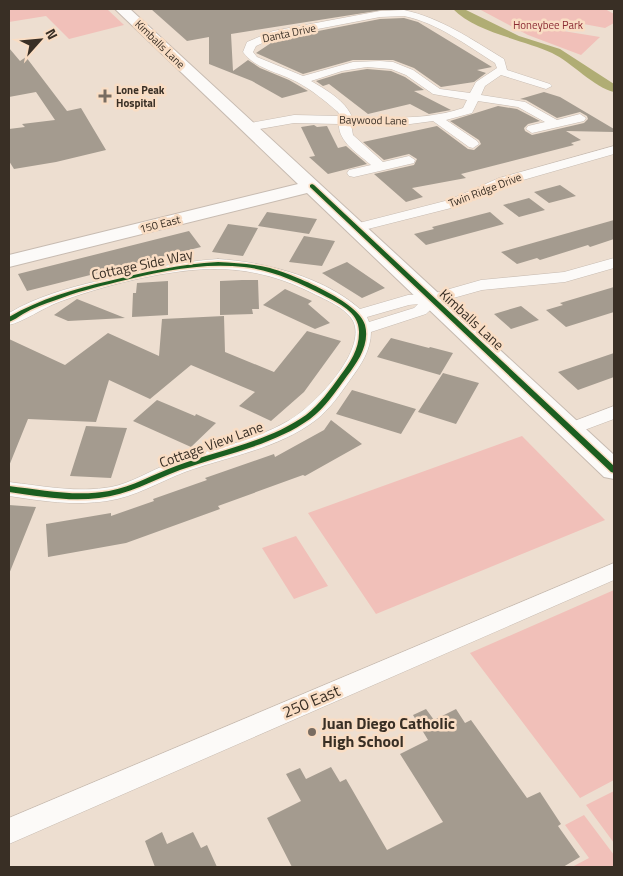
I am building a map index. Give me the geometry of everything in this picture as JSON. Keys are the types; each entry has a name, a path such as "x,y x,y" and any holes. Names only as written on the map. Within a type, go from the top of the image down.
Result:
{"street":[{"name":"Kimballs Lane","path":"122,9 614,470"},
{"name":"Danta Drive","path":"346,120 341,108 320,91 302,80 257,62 249,54 249,46 273,34 380,14 399,13 422,17 440,25 492,55 502,69"},
{"path":"302,80 358,66 390,65 411,73 432,90 449,95 521,104 532,108 556,124"},
{"name":"Baywood Lane","path":"249,127 294,119 402,122 464,112 470,107 480,84 502,69"},
{"path":"502,69 546,86"},
{"path":"436,118 473,144"},
{"path":"532,129 580,118"},
{"path":"346,120 345,130 347,136 381,167"},
{"name":"Twin Ridge Drive","path":"356,228 454,203 504,181 614,150"},
{"path":"354,173 409,160"},
{"name":"150 East","path":"9,261 312,186"},
{"name":"Cottage Side Way","path":"9,320 36,305 61,296 164,269 209,263 250,266 289,275 336,299 360,322"},
{"path":"360,322 420,311 433,299 481,285 565,278 614,263"},
{"name":"Cottage View Lane","path":"9,489 66,496 109,494 138,486 176,468 275,434 310,416 326,400 356,358 360,348 360,322"},
{"path":"571,429 614,412"},
{"name":"250 East","path":"9,831 614,571"}],"green space":[{"path":"9,9 107,9 124,25 69,39 46,16 9,22"},
{"name":"Honeybee Park","path":"479,9 605,9 614,14 614,23 605,28 573,22 563,31 600,37 581,55 528,35"},
{"path":"522,436 605,520 376,614 308,513"},
{"path":"296,536 328,586 294,599 262,548"},
{"path":"614,590 614,780 580,798 470,653"},
{"path":"614,791 614,843 586,805"},
{"path":"584,815 614,855 614,867 572,867 589,858 565,825"}],"building":[{"path":"151,9 389,9 231,34 233,71 248,60 260,68 289,80 308,91 282,98 252,81 209,64 209,37 187,41"},
{"path":"404,18 418,22 492,67 477,70 486,73 474,82 441,87 414,68 393,60 353,60 303,74 256,53 277,39 380,19"},
{"path":"9,48 20,61 26,57 67,111 81,108 106,150 56,162 14,169 9,161 9,129 25,127 22,124 55,120 36,92 9,97"},
{"path":"367,69 391,71 405,77 424,90 414,91 451,110 429,114 410,104 368,114 329,84 323,86 316,81 342,73"},
{"path":"544,92 560,97 614,129 614,132 566,131 581,140 571,143 574,145 461,174 466,178 412,188 423,197 406,202 374,174 414,165 417,159 409,154 384,160 363,142 437,126 468,149 474,150 481,144 479,140 450,121 498,106 517,109 540,121 528,124 524,128 525,131 532,135 584,123 588,119 587,116 580,112 557,118 526,100 520,99"},
{"path":"314,125 317,127 327,126 338,148 346,146 367,164 328,174 309,157 315,156 301,127"},
{"path":"560,185 576,196 549,203 534,192"},
{"path":"529,198 545,210 519,217 503,205"},
{"path":"267,212 317,219 309,234 258,226"},
{"path":"490,212 504,224 426,245 414,234 434,229 432,227"},
{"path":"614,220 614,239 590,247 588,245 540,260 537,258 517,264 501,252"},
{"path":"228,224 258,228 243,256 212,252"},
{"path":"189,231 201,247 27,291 18,274"},
{"path":"304,236 335,241 322,266 289,262"},
{"path":"347,262 385,288 362,298 322,273"},
{"path":"258,280 259,309 252,309 253,314 220,315 220,281"},
{"path":"168,281 168,315 132,317 133,293 136,293 137,283"},
{"path":"614,287 614,312 566,327 546,310 563,305 560,303"},
{"path":"285,289 312,301 308,304 330,323 315,329 263,305"},
{"path":"77,299 125,318 68,321 54,315"},
{"path":"521,306 539,320 511,329 494,314"},
{"path":"224,316 225,352 274,372 307,331 341,341 304,392 271,421 239,406 255,392 191,365 150,399 109,380 96,422 28,419 9,466 9,339 65,365 108,333 159,356 162,319"},
{"path":"391,338 453,353 440,375 377,357"},
{"path":"614,353 614,377 578,390 558,372"},
{"path":"443,373 479,383 456,424 418,412"},
{"path":"352,390 416,409 401,434 336,414"},
{"path":"157,400 216,423 191,447 133,421"},
{"path":"331,420 362,444 305,476 303,475 218,506 220,509 126,543 48,557 46,524 111,513 111,516 207,480 205,478 274,454 275,457 324,430"},
{"path":"86,426 127,428 111,478 70,476"},
{"path":"9,505 36,507 9,574"},
{"path":"426,709 434,720 456,709 465,723 471,720 527,798 540,792 561,824 558,826 580,857 563,867 292,867 267,818 301,801 286,774 300,768 306,779 331,767 340,782 346,779 387,850 443,822 400,754 428,740 413,715"},
{"path":"162,832 167,844 193,832 201,848 207,845 217,867 155,867 145,841"}],"waterway":[{"path":"458,9 474,19 515,38 556,51 614,89"}],"cycle path":[{"path":"312,186 614,470"},
{"path":"9,320 32,307 56,297 81,290 165,270 192,265 218,264 244,265 271,270 298,280 347,306 360,319 363,331 357,357 329,396 309,416 279,433 193,462 110,494 72,496 9,489"}],"place":[{"name":"Lone Peak Hospital","path":"105,96"},
{"name":"Juan Diego Catholic High School","path":"312,732"}]}
